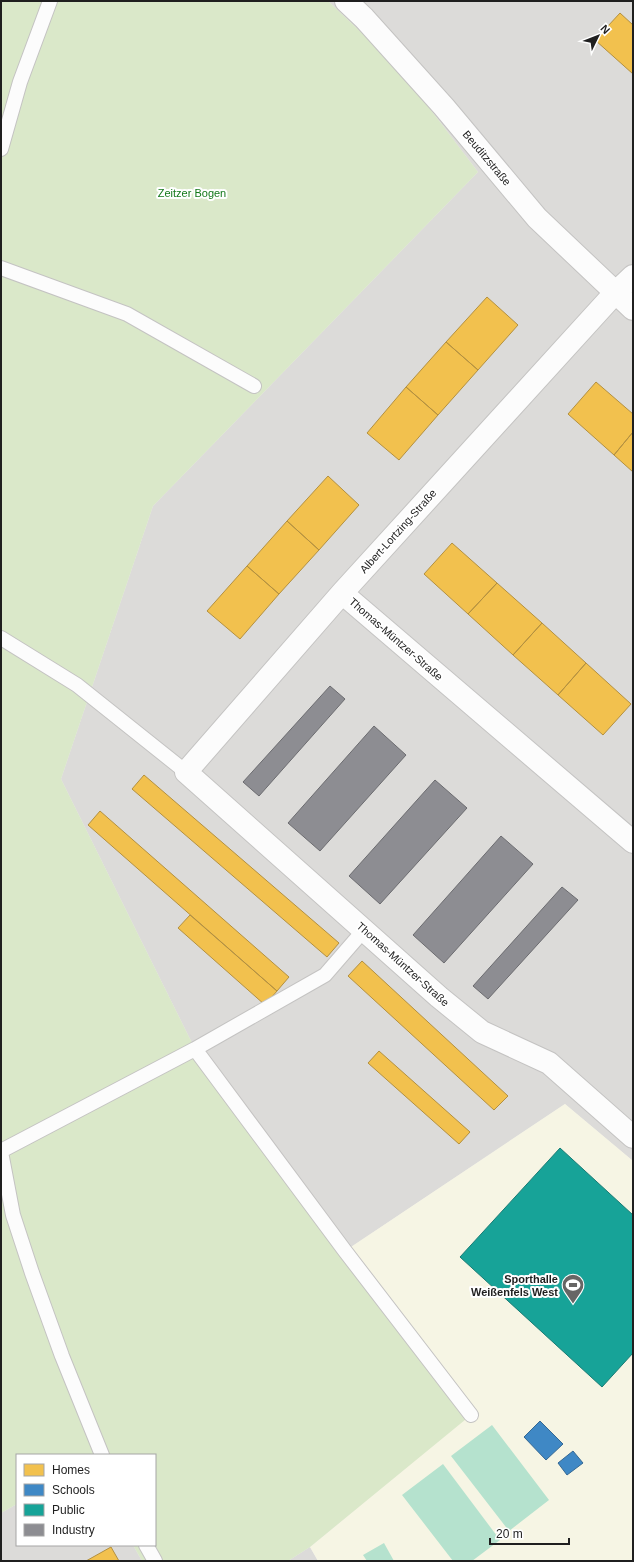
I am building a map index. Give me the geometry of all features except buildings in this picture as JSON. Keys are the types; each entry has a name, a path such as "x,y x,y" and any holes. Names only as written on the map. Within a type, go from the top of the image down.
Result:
{"street":[{"name":"Beuditzstraße","path":"346,1 364,18 444,107 537,218 633,309"},
{"name":"Albert-Lortzing-Straße","path":"186,772 342,593 615,293 633,276"},
{"name":"Thomas-Müntzer-Straße","path":"342,593 633,842"},
{"name":"Thomas-Müntzer-Straße","path":"186,772 439,997 482,1032 549,1063 633,1137"}],"lane":[{"path":"1,149 20,82 50,1"},
{"path":"1,268 127,314 254,386"},
{"path":"1,638 77,685 186,772"},
{"path":"102,1454 62,1356 13,1215 1,1151 195,1049 325,975 364,930"},
{"path":"195,1049 345,1251 470,1415"},
{"path":"147,1546 155,1561"}],"shaded area":[{"path":"328,1 633,1 633,1161 565,1104 345,1251 195,1049 61,779 153,506 478,172 399,68"},
{"path":"565,1104 633,1161 633,1561 318,1561 310,1547 470,1415 345,1251"},
{"path":"16,1505 16,1546 134,1546 142,1561 1,1561 1,1513"},
{"path":"310,1547 318,1561 288,1561"}],"green space":[{"name":"Zeitzer Bogen","path":"1,1 328,1 399,68 478,172 153,506 61,779 195,1049 471,1415 310,1547 288,1561 142,1561 134,1546 156,1546 156,1454 16,1454 16,1505 1,1513"},
{"path":"492,1425 549,1500 509,1531 451,1456"},
{"path":"443,1464 500,1540 472,1561 453,1561 402,1495"},
{"path":"384,1543 394,1561 367,1561 363,1555"}],"place":[{"name":"Sporthalle Weißenfels West","path":"573,1304"}]}
